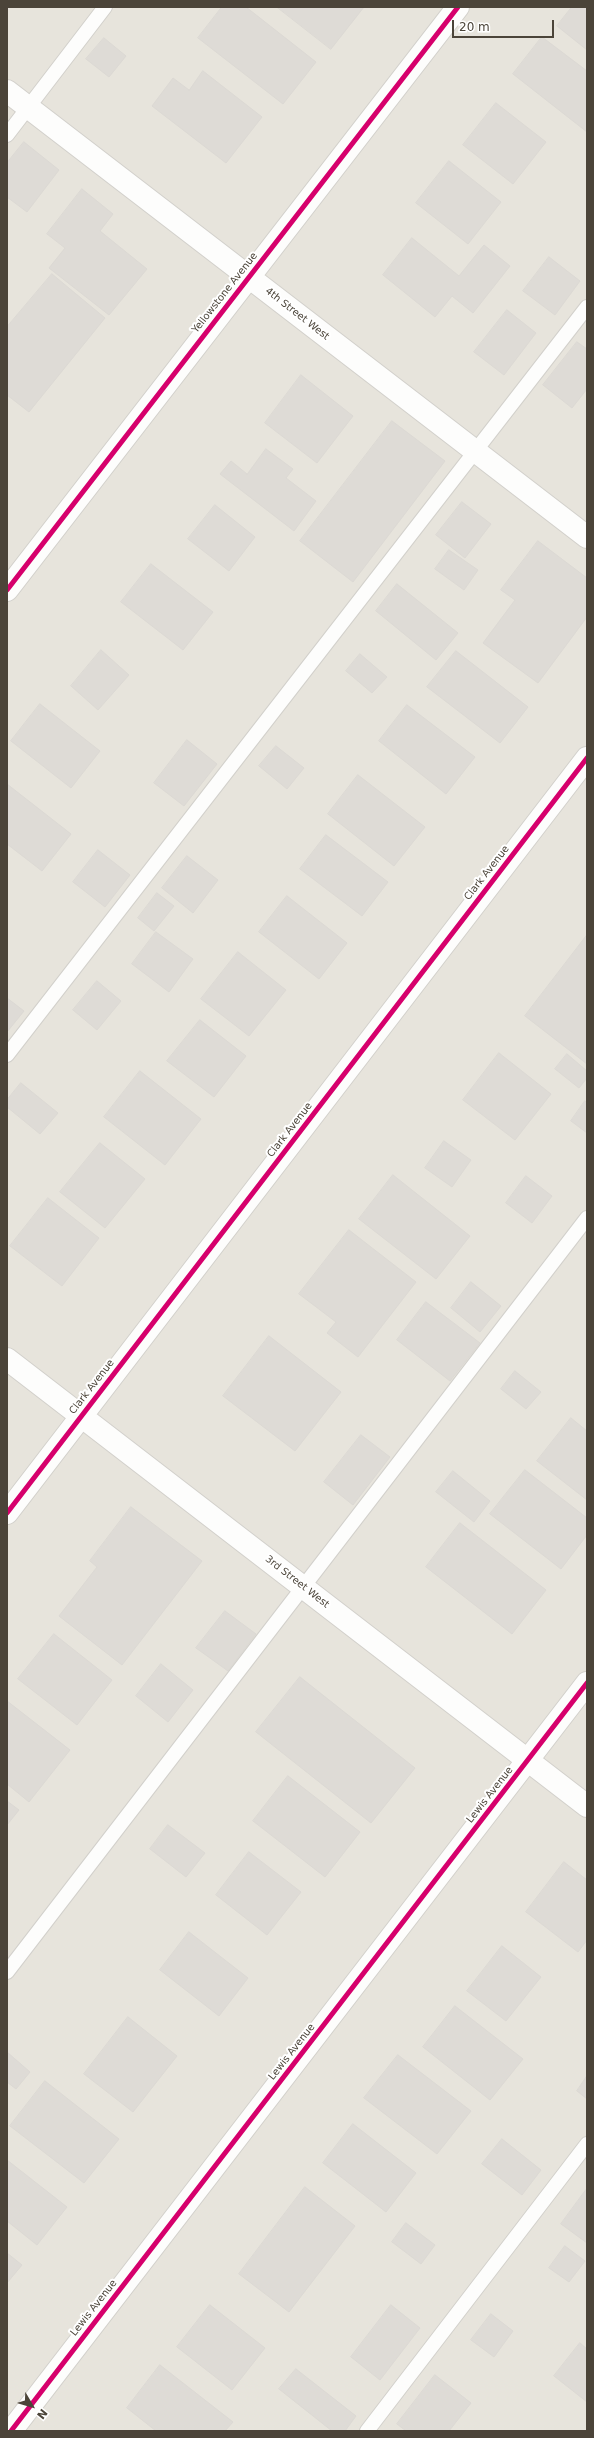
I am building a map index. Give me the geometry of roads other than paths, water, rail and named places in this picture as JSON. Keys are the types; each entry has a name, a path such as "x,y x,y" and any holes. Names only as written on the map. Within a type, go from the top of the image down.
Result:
{"street":[{"name":"Yellowstone Avenue","path":"7,590 458,7"},
{"name":"4th Street West","path":"7,91 587,537"},
{"name":"Clark Avenue","path":"7,1513 587,758"},
{"name":"3rd Street West","path":"7,1359 587,1806"},
{"name":"Lewis Avenue","path":"11,2431 587,1683"}],"lane":[{"path":"7,135 105,7"},
{"path":"7,1055 476,452 587,306"},
{"path":"7,1972 302,1586 587,1218"},
{"path":"367,2431 587,2144"}]}
